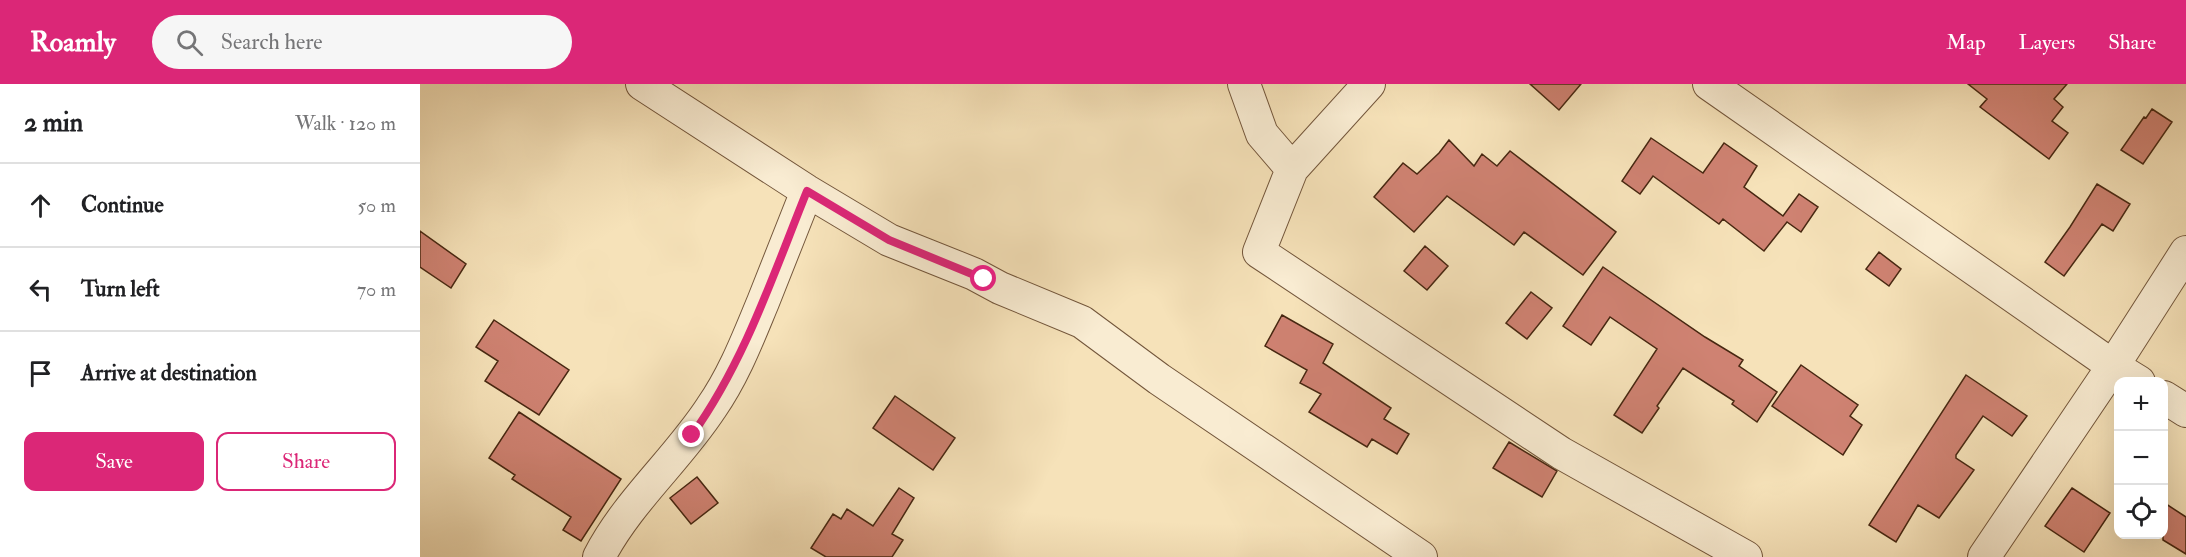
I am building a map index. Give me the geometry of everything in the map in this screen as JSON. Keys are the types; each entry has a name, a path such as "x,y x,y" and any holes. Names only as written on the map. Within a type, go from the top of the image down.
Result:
{"street":[{"path":"642,84 807,191 889,240 974,274 1000,288 1082,322 1159,379 1421,557"},
{"path":"1244,84 1262,134 1292,170"},
{"path":"1369,84 1292,170 1258,252 1561,453 1746,557"},
{"path":"1709,84 2126,374"},
{"path":"598,557 622,518 692,435 730,377 745,346 807,191"},
{"path":"1984,557 2126,374 2186,252"},
{"path":"2168,400 2186,411"}],"building":[{"path":"1530,84 1581,84 1559,110"},
{"path":"1968,84 2067,84 2054,99 2063,107 2052,121 2068,133 2049,159 1980,107 1987,99"},
{"path":"2152,109 2172,122 2143,164 2121,150"},
{"path":"1651,138 1703,173 1724,143 1757,166 1744,187 1783,216 1799,194 1818,207 1801,232 1787,222 1764,251 1723,219 1719,224 1653,176 1640,194 1622,181"},
{"path":"1449,140 1474,166 1482,154 1497,166 1510,151 1616,232 1583,275 1524,232 1514,245 1447,196 1414,232 1374,197 1403,163 1417,174"},
{"path":"2097,184 2130,204 2113,231 2102,224 2064,276 2045,262"},
{"path":"420,231 466,264 451,288 420,267"},
{"path":"1425,246 1448,266 1427,290 1404,271"},
{"path":"1879,252 1901,269 1889,286 1866,269"},
{"path":"1603,267 1705,337 1743,360 1739,366 1777,392 1757,422 1732,404 1734,401 1683,368 1642,433 1614,415 1657,349 1610,317 1591,345 1563,326"},
{"path":"1531,292 1552,308 1527,339 1506,323"},
{"path":"1282,315 1333,344 1323,363 1391,408 1384,419 1409,434 1397,454 1372,439 1367,447 1309,412 1321,394 1300,383 1307,370 1265,346"},
{"path":"494,320 569,370 539,415 485,381 498,361 476,347"},
{"path":"1801,365 1858,405 1850,416 1862,425 1843,455 1772,406"},
{"path":"1966,375 2027,416 2012,436 1983,416 1956,455 1956,458 1974,470 1939,518 1918,505 1896,542 1869,525"},
{"path":"895,396 955,438 933,470 873,428"},
{"path":"519,412 621,479 581,541 563,530 571,517 512,479 515,475 489,458"},
{"path":"1509,442 1557,471 1542,497 1493,468"},
{"path":"697,477 718,503 691,524 670,498"},
{"path":"899,488 914,498 892,534 903,540 892,557 826,557 811,548 833,514 841,519 847,509 873,526"},
{"path":"2072,488 2110,513 2084,552 2045,526"},
{"path":"2168,505 2186,517 2186,554 2163,540 2168,539"}],"route":[{"path":"692,435 730,377 745,346 807,191 889,240 984,279"}]}
